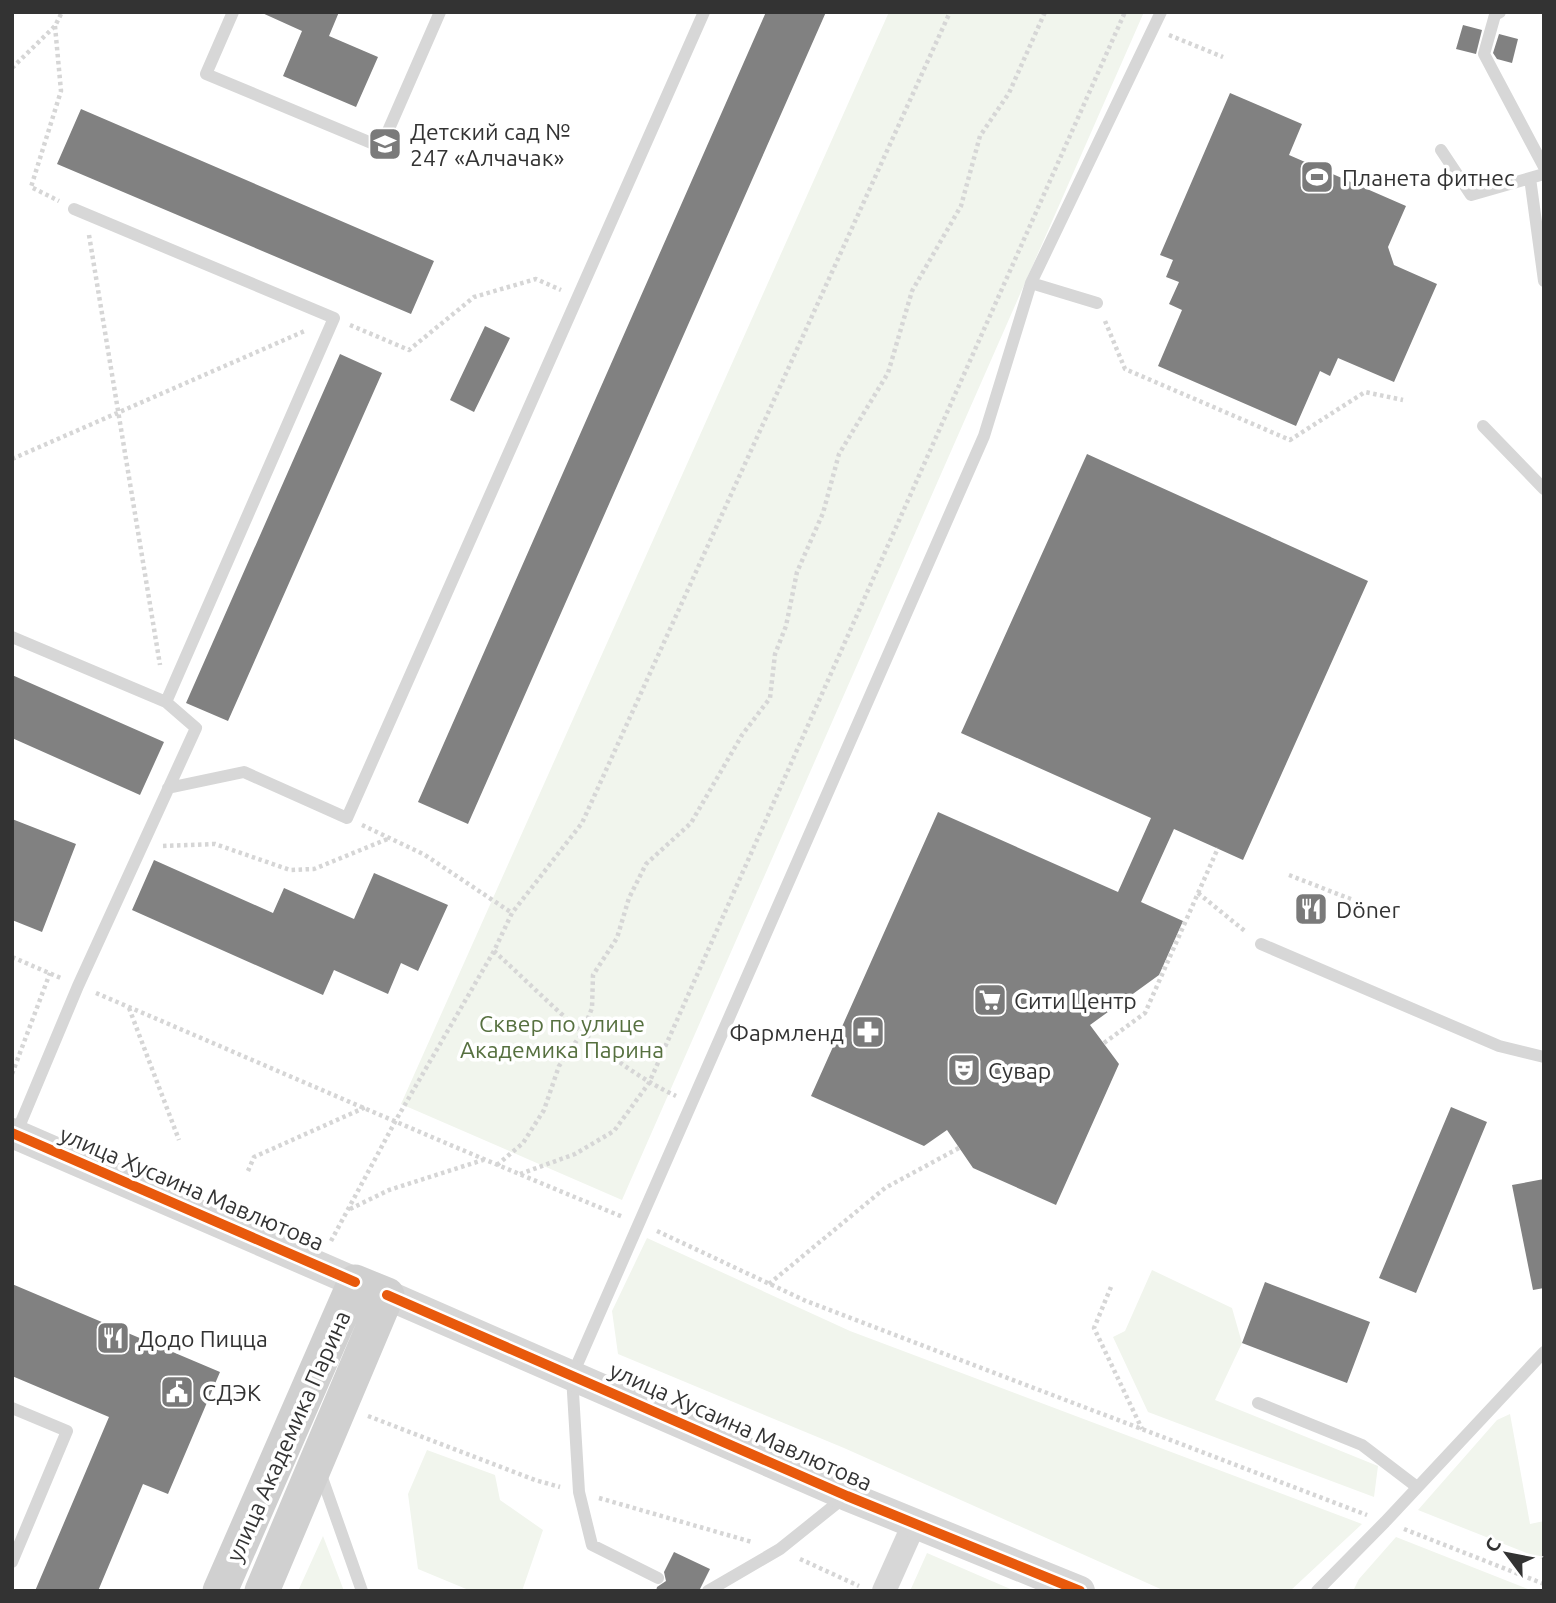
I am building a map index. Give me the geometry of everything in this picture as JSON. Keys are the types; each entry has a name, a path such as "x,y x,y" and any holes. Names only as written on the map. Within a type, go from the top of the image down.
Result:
{"main road":[{"name":"улица Хусаина Мавлютова","path":"355,1282 387,1296"},
{"name":"улица Академика Парина","path":"220,1591 355,1282"},
{"name":"улица Академика Парина","path":"261,1591 387,1296"}],"street":[{"name":"улица Хусаина Мавлютова","path":"14,1134 355,1282"},
{"name":"улица Хусаина Мавлютова","path":"387,1296 847,1496 1080,1591"},
{"path":"884,1591 914,1524"}],"lane":[{"path":"233,12 206,74 382,147 440,12"},
{"path":"169,788 244,772 347,818 704,12"},
{"path":"658,1578 592,1545 579,1492 572,1376 984,436 1031,282 1161,12"},
{"path":"1500,12 1495,15 1484,54 1544,167"},
{"path":"1441,150 1471,195 1544,174"},
{"path":"1530,178 1544,281"},
{"path":"80,211 334,318 166,702"},
{"path":"1031,282 1097,303"},
{"path":"1483,426 1544,489"},
{"path":"12,637 166,702 196,728 78,986 14,1134"},
{"path":"1261,944 1499,1046 1544,1057"},
{"path":"1317,1591 1544,1352"},
{"path":"1258,1403 1362,1445 1417,1487"},
{"path":"12,1408 67,1431 12,1562"},
{"path":"316,1464 329,1493 362,1591"},
{"path":"708,1591 780,1549 847,1496"}],"path":[{"path":"12,68 55,26 62,12"},
{"path":"331,1242 396,1120 494,951 512,913 582,823 950,12"},
{"path":"497,1165 523,1143 544,1110 559,1066 582,1033 592,1008 593,975 617,938 629,898 646,864 691,823 742,735 770,698 775,654 786,626 797,572 824,513 839,454 888,373 912,291 961,206 980,136 1009,93 1045,12"},
{"path":"520,1174 575,1154 614,1131 649,1083 1125,12"},
{"path":"55,26 61,91 31,187 80,211 119,413 166,702"},
{"path":"1154,29 1223,57"},
{"path":"12,459 334,318 409,350 474,297 536,279 578,297"},
{"path":"1097,303 1125,369 1290,440 1365,392 1403,400"},
{"path":"347,818 425,855 512,913"},
{"path":"142,846 215,844 290,870 314,869 390,838"},
{"path":"1104,1043 1145,1013 1218,848"},
{"path":"1289,875 1353,900"},
{"path":"1198,893 1261,944"},
{"path":"494,951 582,1033 649,1083 692,1104"},
{"path":"12,957 366,1107 483,1160 640,1223 806,1301 1544,1584"},
{"path":"12,1074 50,973"},
{"path":"129,1007 179,1140"},
{"path":"248,1171 254,1157 366,1107"},
{"path":"769,1284 885,1188 959,1148"},
{"path":"349,1209 389,1190 483,1160"},
{"path":"1111,1287 1094,1328 1142,1429"},
{"path":"363,1414 535,1480 780,1549 868,1591"}],"green space":[{"name":"Сквер по улице Академика Парина","path":"889,12 1144,12 622,1200 401,1104"},
{"path":"647,1238 850,1331 1362,1524 1290,1591 1165,1591 844,1448 618,1354 612,1311"},
{"path":"1152,1270 1232,1308 1242,1343 1215,1400 1378,1466 1374,1497 1148,1412 1113,1337 1125,1331"},
{"path":"1510,1414 1530,1524 1544,1521 1544,1560 1418,1510 1497,1420"},
{"path":"427,1450 495,1475 500,1500 543,1530 522,1591 471,1591 418,1569 408,1494"},
{"path":"323,1536 344,1591 298,1591"},
{"path":"1396,1537 1533,1591 1353,1591 1359,1579"},
{"path":"927,1553 1015,1591 910,1591"}],"building":[{"path":"260,12 339,12 329,36 378,57 356,107 283,76 302,31"},
{"path":"766,12 826,12 468,824 418,802"},
{"path":"1463,25 1482,30 1476,54 1456,49"},
{"path":"1499,34 1518,39 1512,63 1497,59 1493,53"},
{"path":"1230,93 1302,124 1289,155 1406,206 1388,247 1394,265 1437,284 1394,382 1338,358 1330,376 1320,371 1296,426 1158,366 1182,310 1169,304 1179,282 1166,277 1173,260 1160,255"},
{"path":"81,109 434,261 411,314 57,164"},
{"path":"485,326 510,338 474,412 450,400"},
{"path":"340,354 382,373 228,721 186,703"},
{"path":"1087,454 1368,581 1243,860 1174,829 1141,902 1183,921 1159,975 1090,1025 1119,1064 1056,1205 973,1168 947,1130 924,1146 811,1096 938,812 1118,892 1151,818 961,733"},
{"path":"12,675 164,742 140,795 12,738"},
{"path":"12,819 76,844 42,932 12,920"},
{"path":"154,860 273,913 284,888 354,919 374,873 448,905 418,971 401,963 388,994 334,970 323,995 132,910"},
{"path":"1451,1107 1487,1122 1416,1293 1379,1278"},
{"path":"1544,1179 1544,1288 1533,1290 1512,1185"},
{"path":"1265,1282 1370,1322 1347,1383 1242,1343"},
{"path":"12,1284 220,1372 168,1494 143,1484 98,1591 35,1591 109,1417 12,1376"},
{"path":"674,1552 710,1569 699,1591 656,1591 657,1587 666,1581 664,1572"}],"cycle path":[{"path":"12,1133 355,1282"},
{"path":"387,1295 847,1496 1080,1591"}],"place":[{"name":"Детский сад № 247 «Алчачак»","path":"385,144"},
{"name":"Планета фитнес","path":"1317,177"},
{"name":"Döner","path":"1311,909"},
{"name":"Сити Центр","path":"990,1000"},
{"name":"Фармленд","path":"868,1032"},
{"name":"Сувар","path":"964,1070"},
{"name":"Додо Пицца","path":"113,1338"},
{"name":"СДЭК","path":"177,1392"}]}
